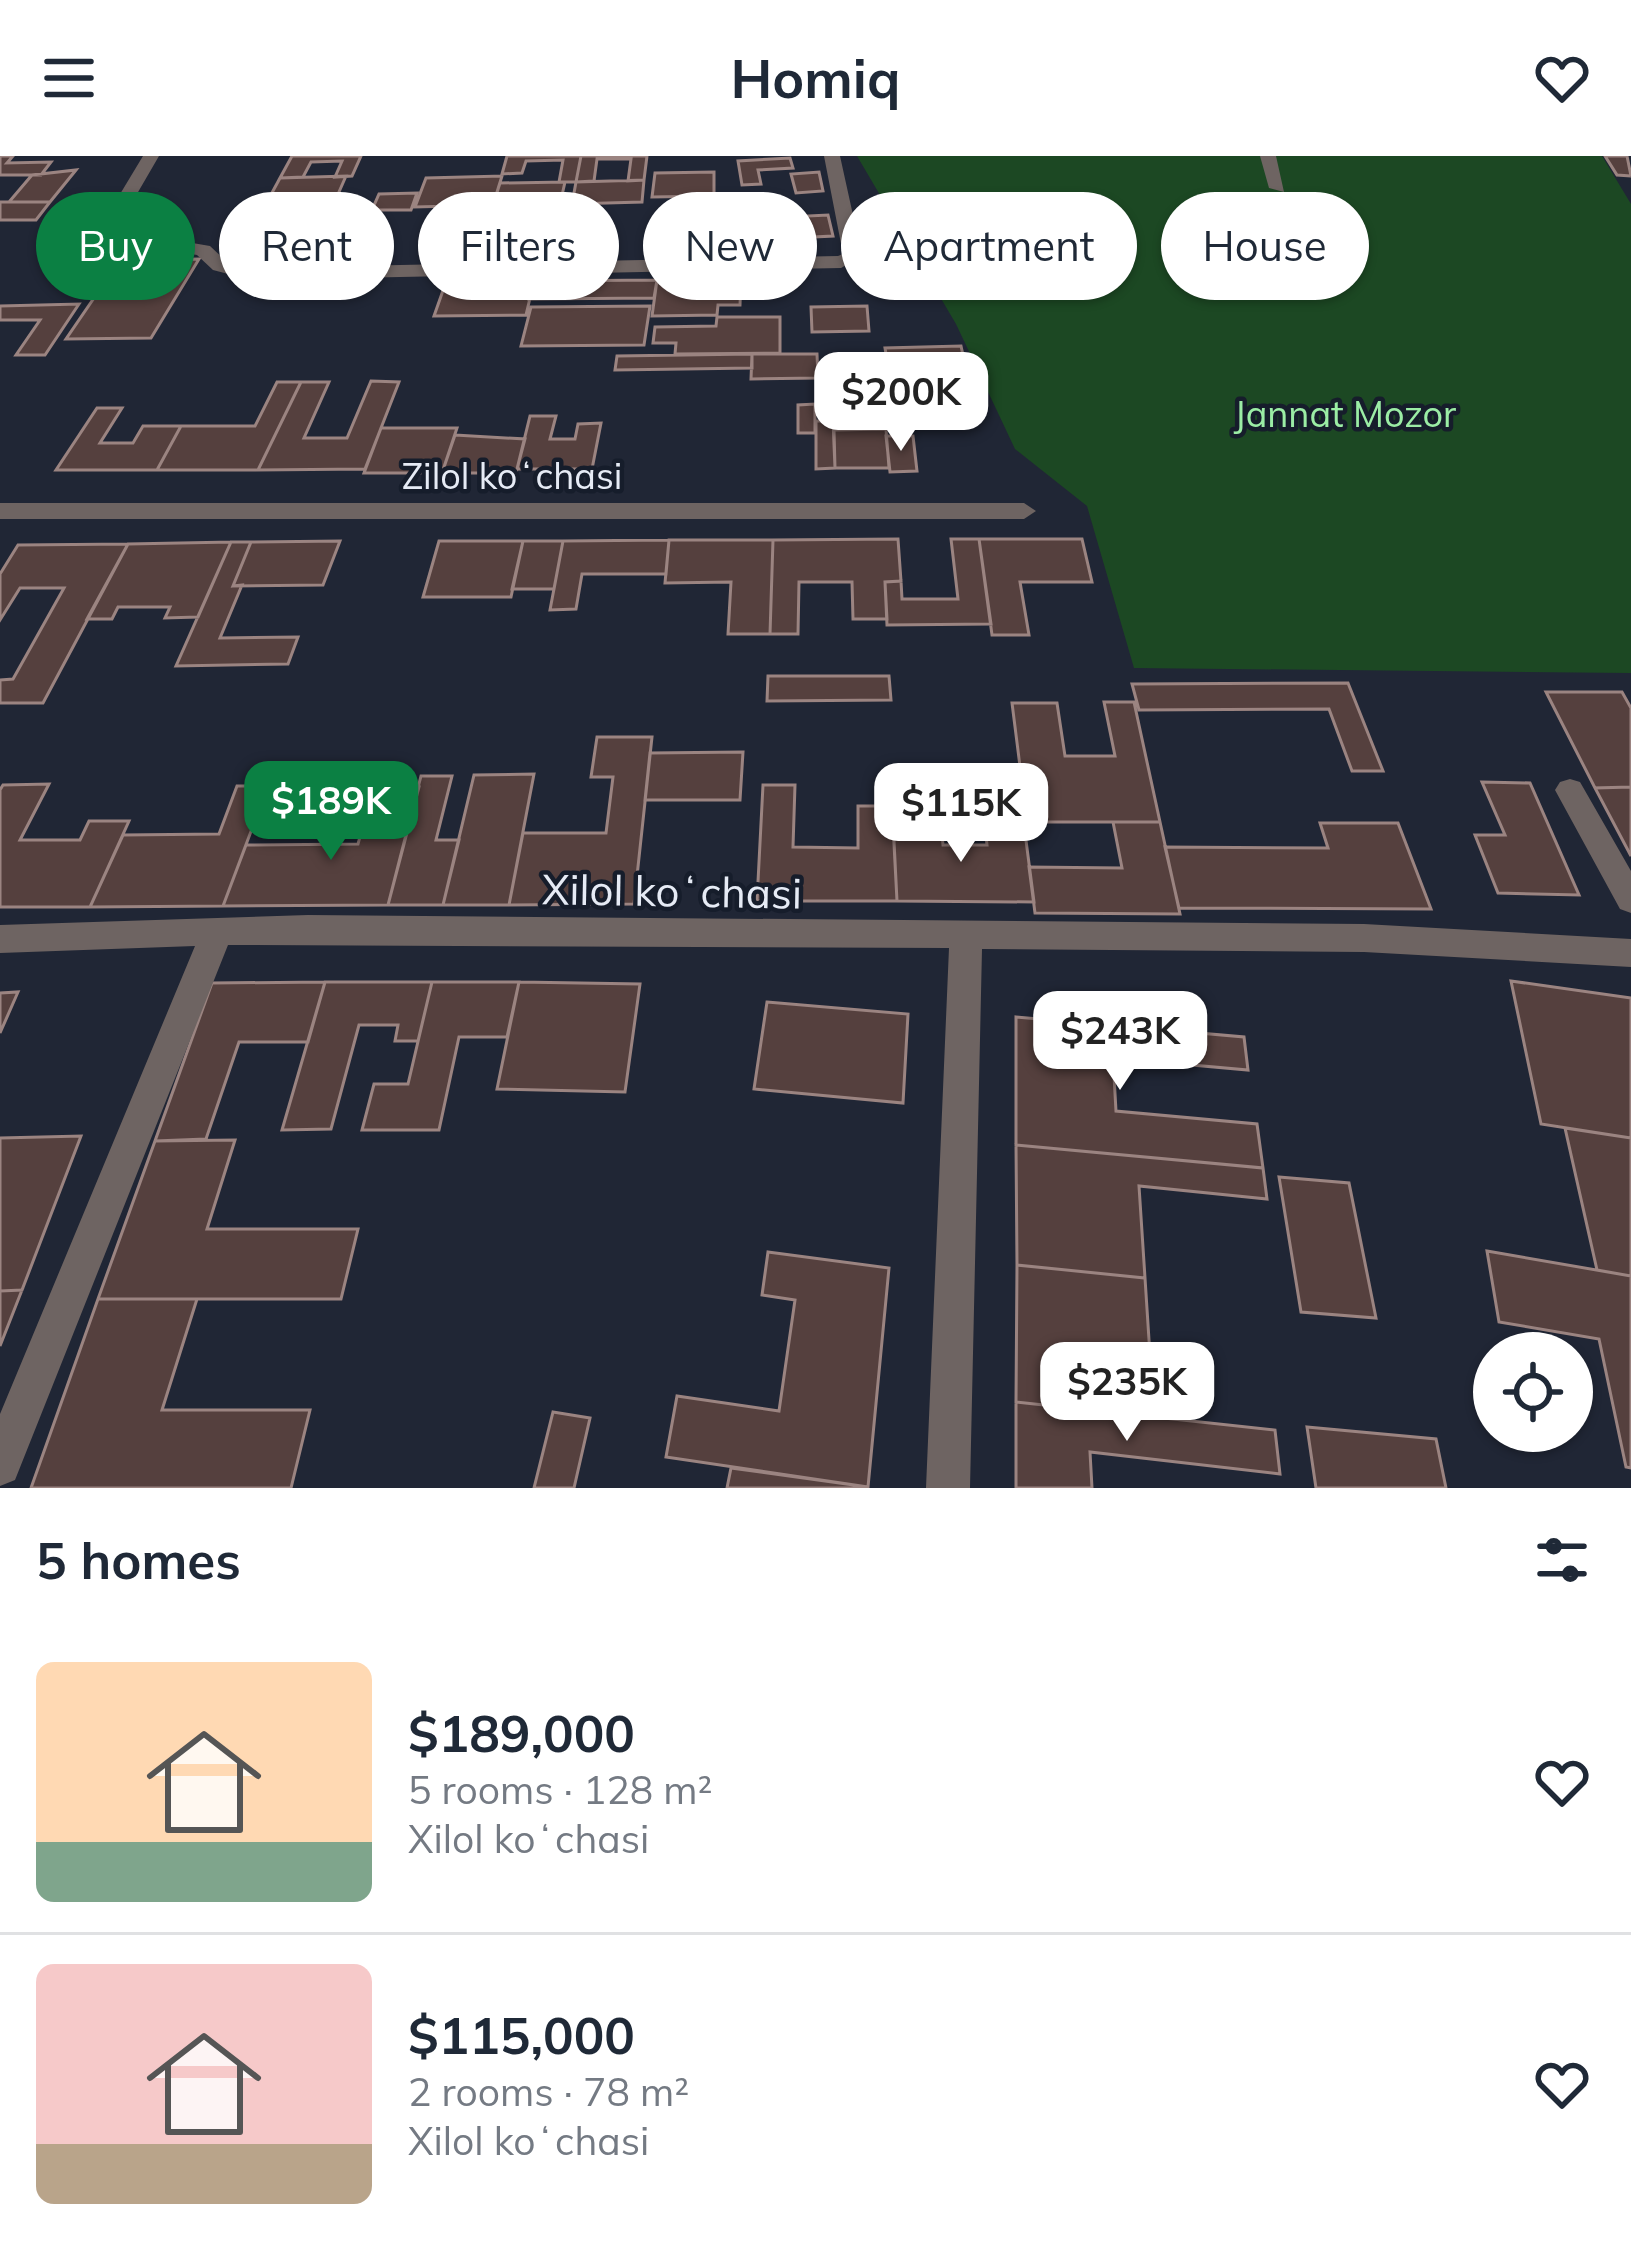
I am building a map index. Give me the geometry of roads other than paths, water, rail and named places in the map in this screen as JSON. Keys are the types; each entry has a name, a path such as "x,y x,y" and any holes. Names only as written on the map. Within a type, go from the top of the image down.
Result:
{"street":[{"path":"151,156 106,234 202,250 220,266 251,274 823,266 853,256 832,156"},
{"path":"1268,156 1278,188"},
{"name":"Zilol koʻchasi","path":"0,511 1024,512"},
{"path":"1570,790 1631,900"},
{"path":"0,1465 217,932"},
{"name":"Xilol koʻchasi","path":"0,939 217,932 1364,938 1631,953"},
{"path":"948,1488 966,935"}],"park label":[{"name":"Jannat Mozor","path":"1345,413"}]}
